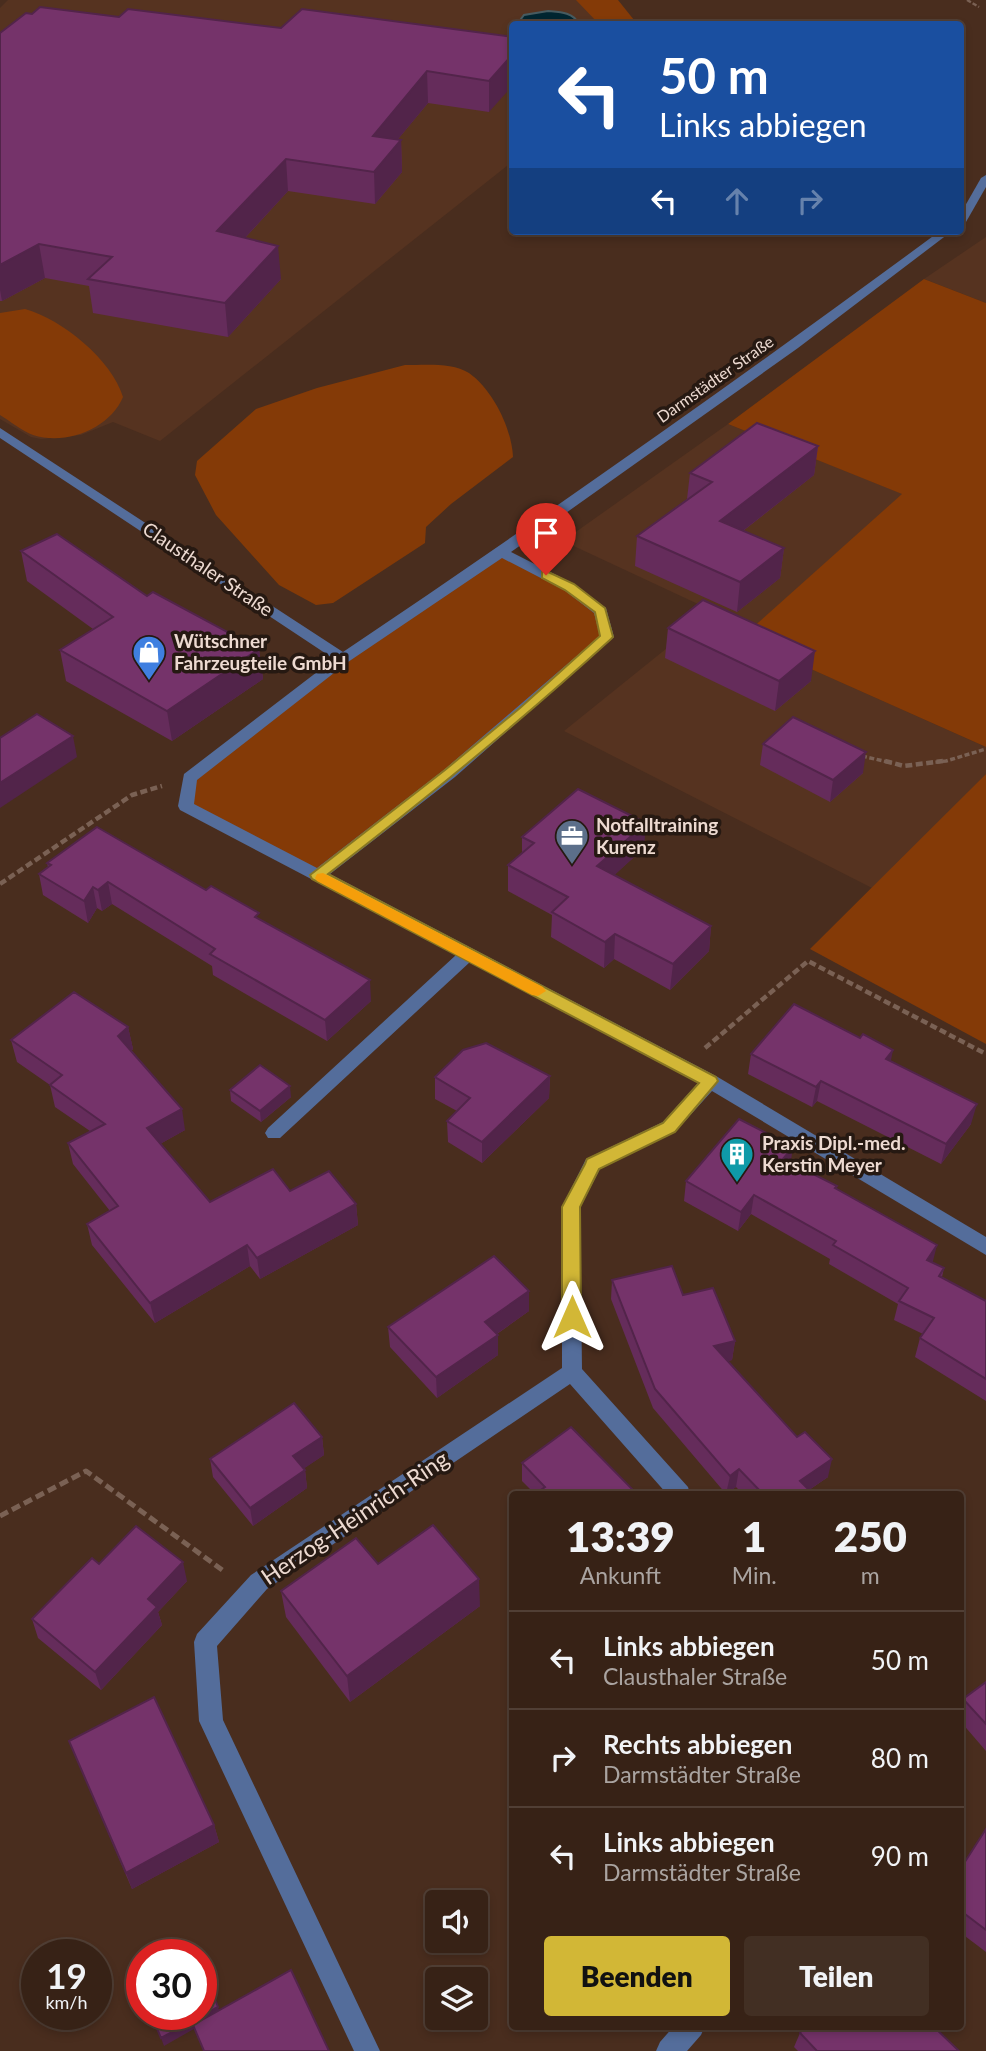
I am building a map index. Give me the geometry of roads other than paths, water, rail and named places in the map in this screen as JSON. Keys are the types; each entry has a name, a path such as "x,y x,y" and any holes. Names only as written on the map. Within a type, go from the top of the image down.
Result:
{"street":[{"path":"964,217 986,178"},
{"name":"Darmstädter Straße","path":"343,659 501,552 794,345 942,235"},
{"name":"Clausthaler Straße","path":"0,432 343,659"},
{"path":"318,875 450,774 607,637 601,611 569,587 501,552"},
{"path":"343,659 189,778 186,806 710,1081 986,1247"},
{"path":"274,1133 468,954"},
{"path":"677,1491 572,1372 571,1207 593,1164 669,1128 710,1081"},
{"name":"Herzog-Heinrich-Ring","path":"367,2051 211,1721 205,1642 253,1589 572,1372"},
{"path":"669,2051 688,2030"}],"water":[{"path":"561,12 577,21 520,21 524,15"}],"place":[{"name":"Wütschner Fahrzeugteile GmbH","path":"149,682"},
{"name":"Notfalltraining Kurenz","path":"572,866"},
{"name":"Praxis Dipl.-med. Kerstin Meyer","path":"737,1184"}]}
